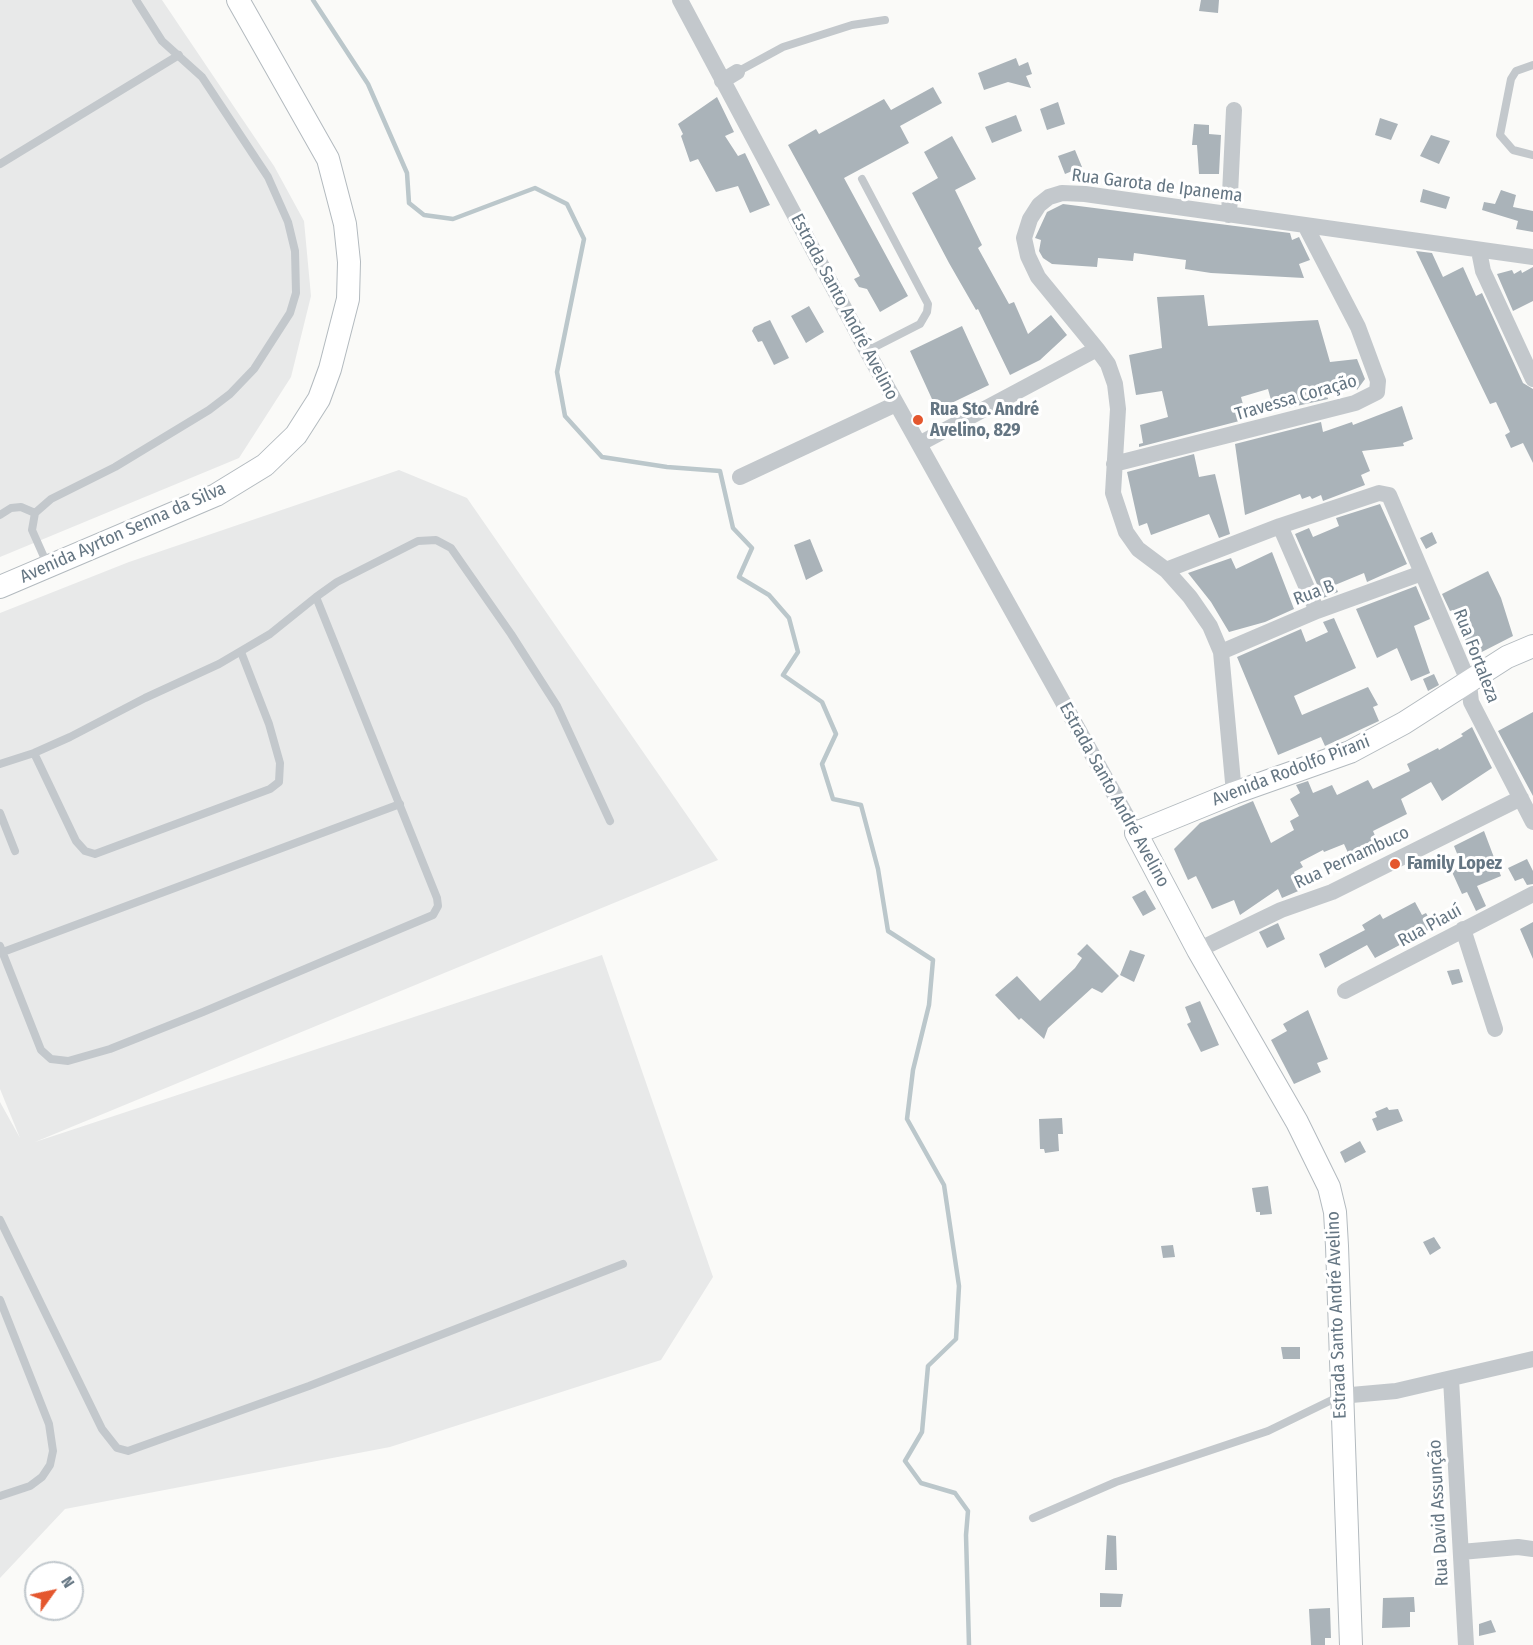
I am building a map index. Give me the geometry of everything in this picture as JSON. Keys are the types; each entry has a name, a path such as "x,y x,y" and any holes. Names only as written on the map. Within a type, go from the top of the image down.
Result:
{"main road":[{"name":"Avenida Ayrton Senna da Silva","path":"0,587 216,495 265,465 296,435 319,399 330,369 348,299 349,271 345,224 328,159 238,0"},
{"name":"Avenida Rodolfo Pirani","path":"1136,833 1234,793 1350,752 1469,683 1507,657 1533,646"},
{"name":"Estrada Santo André Avelino","path":"1136,833 1198,950 1297,1122 1329,1187 1335,1212 1337,1246 1340,1396 1351,1645"}],"street":[{"name":"Estrada Santo André Avelino","path":"680,0 896,404 1136,833"},
{"path":"722,81 737,72"},
{"path":"1229,215 1234,110"},
{"name":"Rua Garota de Ipanema","path":"1234,793 1221,652 1201,612 1166,570 1138,549 1126,532 1113,493 1118,409 1115,384 1108,364 1038,277 1028,256 1024,238 1030,219 1038,205 1049,197 1062,193 1084,194 1533,257"},
{"name":"Travessa Coração","path":"1114,464 1355,403 1377,392 1378,381 1358,327 1305,225"},
{"path":"1479,251 1486,278 1533,379"},
{"path":"919,444 1097,349"},
{"path":"740,477 896,404"},
{"name":"Rua Fortaleza","path":"1280,526 1379,493 1393,500 1469,683 1471,702 1533,822"},
{"path":"1166,570 1280,526 1317,611"},
{"name":"Rua B","path":"1221,652 1317,611 1422,573"},
{"name":"Rua Pernambuco","path":"1198,950 1281,910 1332,892 1521,798"},
{"name":"Rua Piauí","path":"1345,992 1533,894"},
{"path":"1463,929 1495,1029"},
{"path":"1340,1396 1396,1391 1533,1359"},
{"name":"Rua David Assunção","path":"1451,1379 1466,1645"},
{"path":"1461,1552 1518,1547 1533,1549"}],"lane":[{"path":"49,567 32,530 34,513 51,499 115,466 210,410 230,394 254,369 290,313 296,293 297,268 288,222 280,201 245,140 202,77 162,41 136,0"},
{"path":"737,72 783,47 852,25 885,20"},
{"path":"0,164 178,55"},
{"path":"1533,65 1516,71 1511,79 1500,135 1513,150 1533,155"},
{"path":"862,179 928,304 927,312 920,324 867,351"},
{"path":"0,515 11,508 21,507 34,513"},
{"path":"0,764 34,753 241,652 270,634 337,582 418,541 436,540 451,548 557,706 610,821"},
{"path":"316,597 400,804 437,898 438,906 433,915 110,1049 68,1061 51,1059 34,1038 1,949 400,804"},
{"path":"34,753 76,841 85,851 95,854 270,789 279,782 280,763 269,724 241,652"},
{"path":"0,813 15,852"},
{"path":"0,1220 102,1429 117,1448 128,1451 309,1386 623,1264"},
{"path":"0,1300 49,1424 53,1451 50,1465 42,1477 30,1486 0,1496"},
{"path":"1033,1518 1116,1482 1268,1431 1340,1396"}],"shaded area":[{"path":"0,0 162,0 274,166 304,221 311,296 291,377 239,458 0,557"},
{"path":"399,470 467,498 718,860 35,1142 602,955 713,1277 661,1360 390,1447 65,1509 0,1578 0,1102 20,1138 0,1089 0,613 129,562"}],"building":[{"path":"1201,0 1219,0 1218,13 1199,11"},
{"path":"1016,58 1019,66 1028,62 1032,74 1026,76 1031,88 1008,82 984,90 978,73"},
{"path":"933,87 942,103 900,126 909,143 844,178 908,296 880,312 867,289 859,287 854,279 860,276 788,145 816,129 819,134 884,99 891,110"},
{"path":"717,97 734,132 725,136 738,156 745,153 770,205 750,213 738,186 716,192 698,159 690,162 681,136 683,134 678,124"},
{"path":"1058,102 1065,124 1047,130 1040,109"},
{"path":"1016,115 1022,131 992,143 985,127"},
{"path":"1380,118 1398,124 1391,140 1375,135"},
{"path":"1194,124 1209,125 1209,134 1221,135 1219,174 1199,174 1197,145 1192,145"},
{"path":"1431,135 1450,141 1439,164 1420,156"},
{"path":"952,136 976,179 955,190 982,245 978,248 1009,304 1014,302 1028,334 1051,315 1067,335 1040,360 1010,375 978,309 976,310 949,263 912,193 938,178 924,152"},
{"path":"1075,150 1082,167 1065,174 1058,156"},
{"path":"1423,189 1450,197 1446,209 1420,202"},
{"path":"1501,190 1516,195 1513,207 1533,211 1533,232 1516,229 1518,221 1482,210 1484,202 1495,204"},
{"path":"1063,204 1290,233 1292,240 1299,237 1310,260 1299,264 1304,278 1211,273 1185,269 1186,260 1134,253 1133,261 1098,258 1097,267 1052,264 1043,258 1039,251 1041,240 1035,238 1047,212"},
{"path":"1416,251 1432,253 1443,277 1463,267 1476,296 1482,293 1523,383 1533,389 1533,463 1523,443 1511,448 1505,435 1510,432 1496,402 1490,404"},
{"path":"1533,267 1533,301 1513,311 1497,274 1512,270 1514,274 1521,270 1522,273"},
{"path":"1204,295 1208,326 1318,320 1330,362 1357,359 1365,379 1357,390 1355,384 1327,394 1328,399 1274,411 1268,389 1241,397 1247,419 1139,447 1139,444 1143,443 1140,425 1168,417 1162,391 1136,395 1129,355 1162,348 1157,297"},
{"path":"809,306 824,332 806,343 791,316"},
{"path":"770,320 789,358 774,365 762,341 758,342 752,331 754,327"},
{"path":"962,326 989,385 937,410 910,351"},
{"path":"1402,406 1413,439 1403,443 1404,446 1362,451 1370,471 1361,475 1365,485 1323,501 1321,495 1312,499 1310,496 1302,499 1300,494 1245,515 1235,444 1321,422 1323,432 1352,422 1353,425"},
{"path":"1194,454 1199,477 1215,474 1230,534 1219,538 1209,514 1151,535 1147,523 1139,526 1127,472"},
{"path":"1380,504 1407,564 1367,582 1364,573 1335,585 1338,592 1323,598 1295,534 1309,528 1313,537 1339,526 1336,518"},
{"path":"1432,532 1437,543 1426,549 1420,538"},
{"path":"810,539 823,571 806,580 794,545"},
{"path":"1272,552 1294,609 1265,622 1229,632 1211,602 1188,573 1231,558 1236,569"},
{"path":"1488,571 1501,598 1513,636 1472,657 1453,610 1450,611 1442,594"},
{"path":"1416,586 1430,619 1414,626 1430,673 1411,681 1397,648 1377,658 1356,609"},
{"path":"1334,618 1356,668 1294,696 1302,715 1368,687 1378,705 1373,707 1379,721 1325,746 1321,737 1278,755 1237,657 1301,629 1306,642 1328,632 1323,622"},
{"path":"1434,674 1439,685 1428,691 1423,679"},
{"path":"1533,712 1533,796 1498,731"},
{"path":"1472,727 1492,768 1442,801 1431,782 1401,799 1407,814 1373,831 1380,847 1361,856 1359,851 1349,855 1344,844 1324,852 1323,850 1300,862 1303,867 1294,872 1303,889 1282,898 1278,889 1240,915 1234,900 1212,909 1196,876 1188,880 1174,849 1200,823 1253,801 1271,843 1294,830 1290,821 1299,816 1290,799 1300,793 1296,785 1308,781 1313,793 1332,785 1337,795 1368,780 1373,789 1410,771 1407,764 1438,748 1439,750 1463,736 1461,734"},
{"path":"1484,831 1501,876 1477,886 1486,906 1476,911 1467,892 1462,894 1452,872 1462,866 1454,846"},
{"path":"1527,859 1533,871 1533,884 1527,885 1523,878 1515,881 1508,868"},
{"path":"1145,890 1156,909 1143,916 1132,897"},
{"path":"1415,902 1422,915 1426,913 1434,927 1375,958 1367,945 1325,968 1319,954 1365,930 1362,925 1380,914 1383,919"},
{"path":"1533,922 1533,959 1520,929"},
{"path":"1278,923 1285,939 1267,948 1259,932"},
{"path":"1087,944 1119,976 1102,993 1092,988 1048,1028 1044,1039 1021,1018 1019,1020 995,995 1017,976 1040,1001 1075,968 1082,958 1077,954"},
{"path":"1130,950 1145,955 1134,982 1120,975"},
{"path":"1459,969 1463,982 1452,985 1447,971"},
{"path":"1200,1001 1219,1045 1201,1052 1187,1024 1191,1022 1185,1007"},
{"path":"1308,1010 1328,1059 1317,1063 1321,1072 1294,1084 1271,1040 1287,1031 1283,1024"},
{"path":"1387,1107 1389,1110 1398,1109 1403,1121 1377,1131 1372,1119 1377,1117 1375,1112"},
{"path":"1062,1118 1063,1134 1058,1134 1059,1151 1045,1153 1044,1149 1040,1149 1039,1119"},
{"path":"1360,1141 1366,1152 1345,1163 1340,1152"},
{"path":"1268,1186 1272,1214 1260,1215 1260,1212 1256,1212 1252,1188"},
{"path":"1434,1237 1441,1248 1430,1255 1423,1242"},
{"path":"1173,1245 1175,1257 1163,1258 1161,1246"},
{"path":"1281,1347 1300,1347 1300,1359 1283,1359"},
{"path":"1107,1535 1116,1536 1117,1570 1105,1570"},
{"path":"1100,1593 1123,1594 1121,1607 1100,1607"},
{"path":"1414,1597 1415,1612 1410,1612 1410,1627 1382,1628 1383,1598"},
{"path":"1330,1608 1331,1638 1325,1638 1325,1645 1311,1645 1309,1609"},
{"path":"1491,1620 1496,1632 1479,1636 1479,1624"}],"waterway":[{"path":"313,0 368,84 407,173 409,203 424,215 453,219 535,188 567,204 584,239 557,372 565,416 602,457 667,467 720,471 733,528 752,548 739,577 769,595 789,618 798,652 783,675 822,702 836,734 822,764 833,799 861,805 878,869 888,931 933,960 929,1005 913,1070 907,1119 944,1185 959,1286 956,1339 928,1366 922,1432 905,1461 921,1483 955,1493 968,1511 966,1535 969,1645"}],"place":[{"name":"Rua Sto. André Avelino, 829","path":"918,420"},
{"name":"Family Lopez","path":"1395,864"}]}
